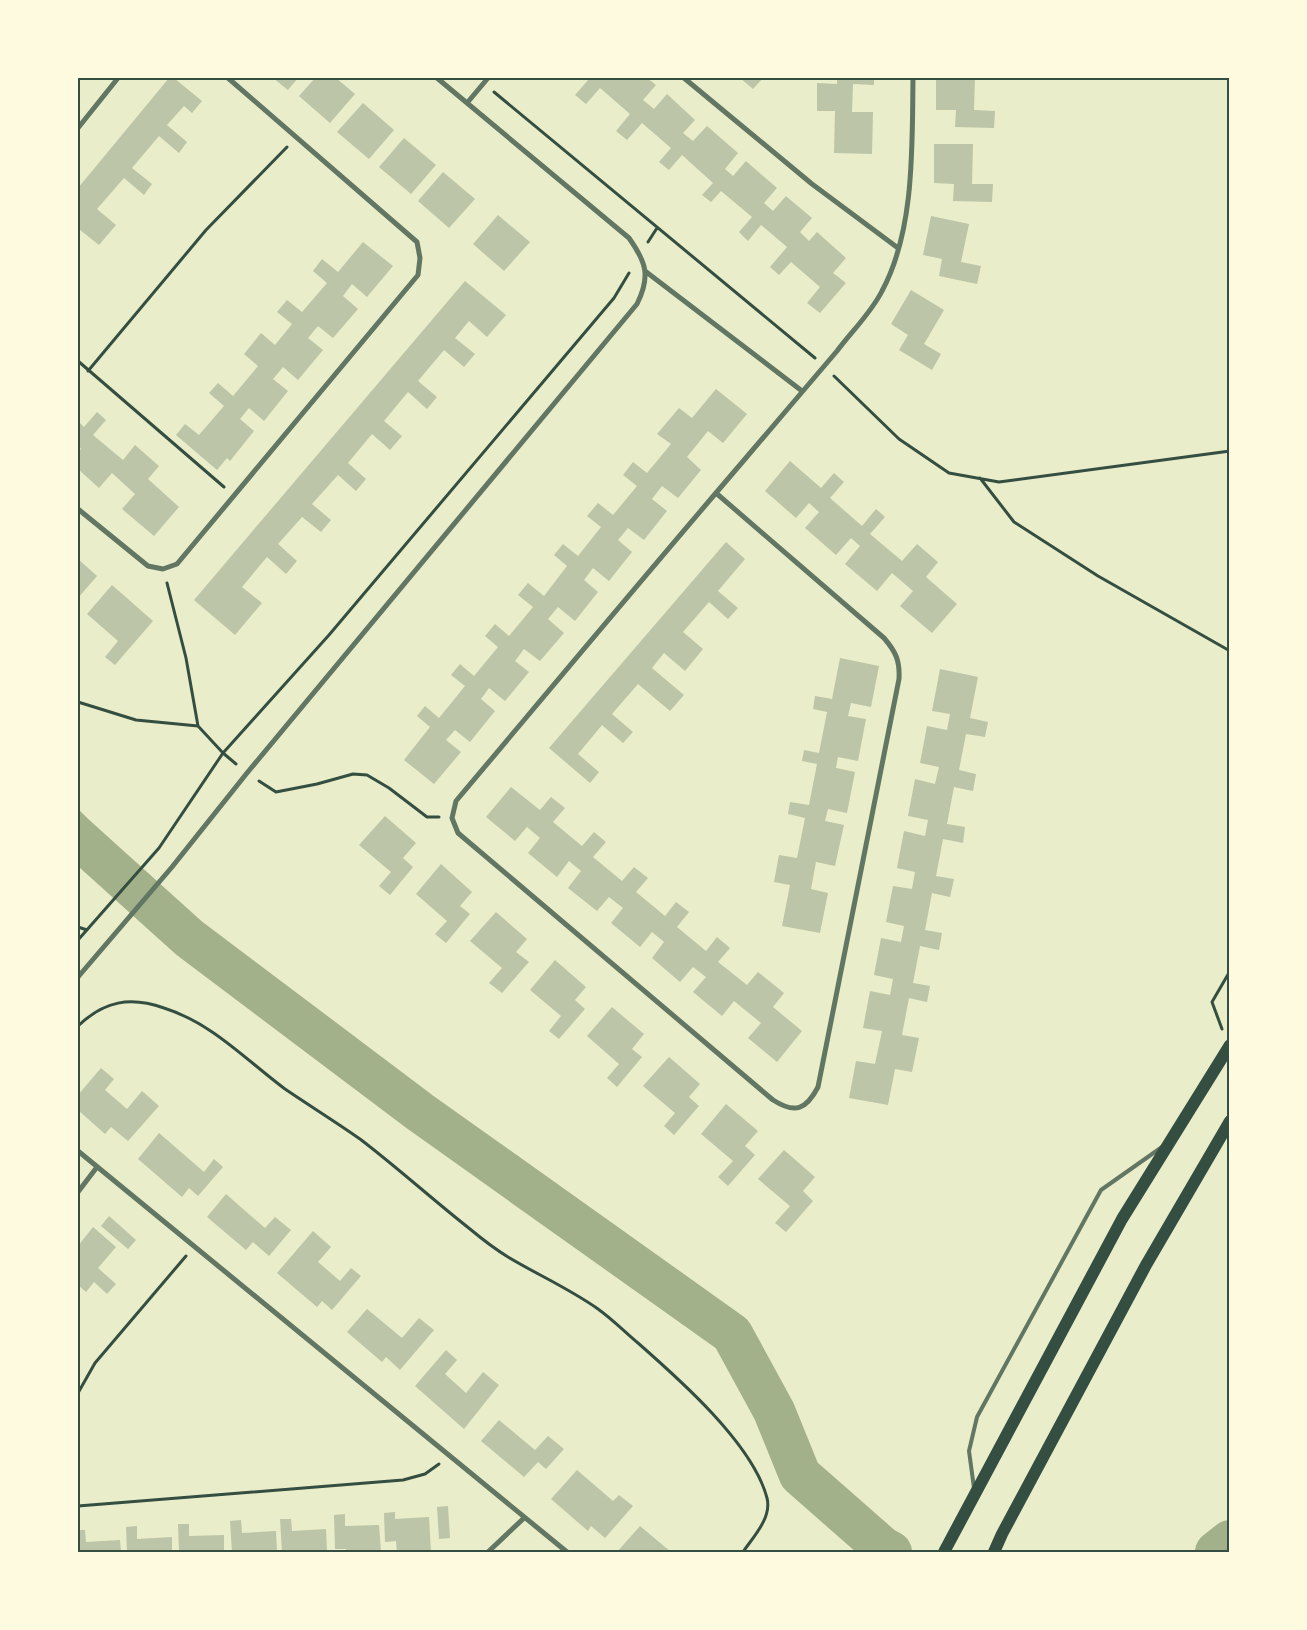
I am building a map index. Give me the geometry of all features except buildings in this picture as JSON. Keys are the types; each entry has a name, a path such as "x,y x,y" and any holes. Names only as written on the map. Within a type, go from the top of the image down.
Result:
{"main road":[{"path":"944,1552 1122,1219 1229,1045"},
{"path":"994,1552 1146,1265 1230,1121"}],"street":[{"path":"78,128 118,78"},
{"path":"78,509 148,566 163,569 176,564 418,275 420,258 417,242 228,78"},
{"path":"78,977 172,867 247,773 637,304 644,289 646,271 641,254 630,238 437,78"},
{"path":"467,103 488,78"},
{"path":"684,78 812,184 898,248"},
{"path":"716,493 884,638 895,650 900,663 899,679 818,1087 810,1102 798,1107 786,1108 773,1100 458,833 452,818 456,801 716,493 802,392 870,311 882,290 898,248 904,218 911,162 914,78"},
{"path":"646,271 802,392"},
{"path":"78,1151 567,1552"},
{"path":"78,1192 97,1167"},
{"path":"488,1552 524,1518"}],"lane":[{"path":"975,1494 969,1451 977,1417 1101,1190 1170,1141"}],"path":[{"path":"88,370 206,230 296,137"},
{"path":"78,940 159,848 223,754 329,635 607,306 641,254"},
{"path":"78,361 234,495"},
{"path":"980,478 1014,522 1098,576 1230,651"},
{"path":"163,569 176,612 198,726 223,754 276,792 317,784 353,774 367,775 389,788 427,817 452,818"},
{"path":"78,702 136,720 198,726"},
{"path":"78,927 87,930"},
{"path":"1229,1045 1212,1002 1230,971"},
{"path":"78,1026 101,1008 132,1000 163,1007 201,1022 286,1089 403,1172 442,1206 507,1257 549,1278 599,1310 689,1389 719,1420 748,1460 763,1486 768,1501 765,1519 743,1552"},
{"path":"78,1393 96,1363 194,1246"},
{"path":"78,1506 403,1480 425,1474 450,1457"}],"shaded area":[{"path":"78,809 131,861 117,880 78,843"}],"waterway":[{"path":"78,838 189,938 420,1112 732,1334 774,1411 800,1475 882,1547 891,1552"},
{"path":"1216,1552 1230,1541"}]}
